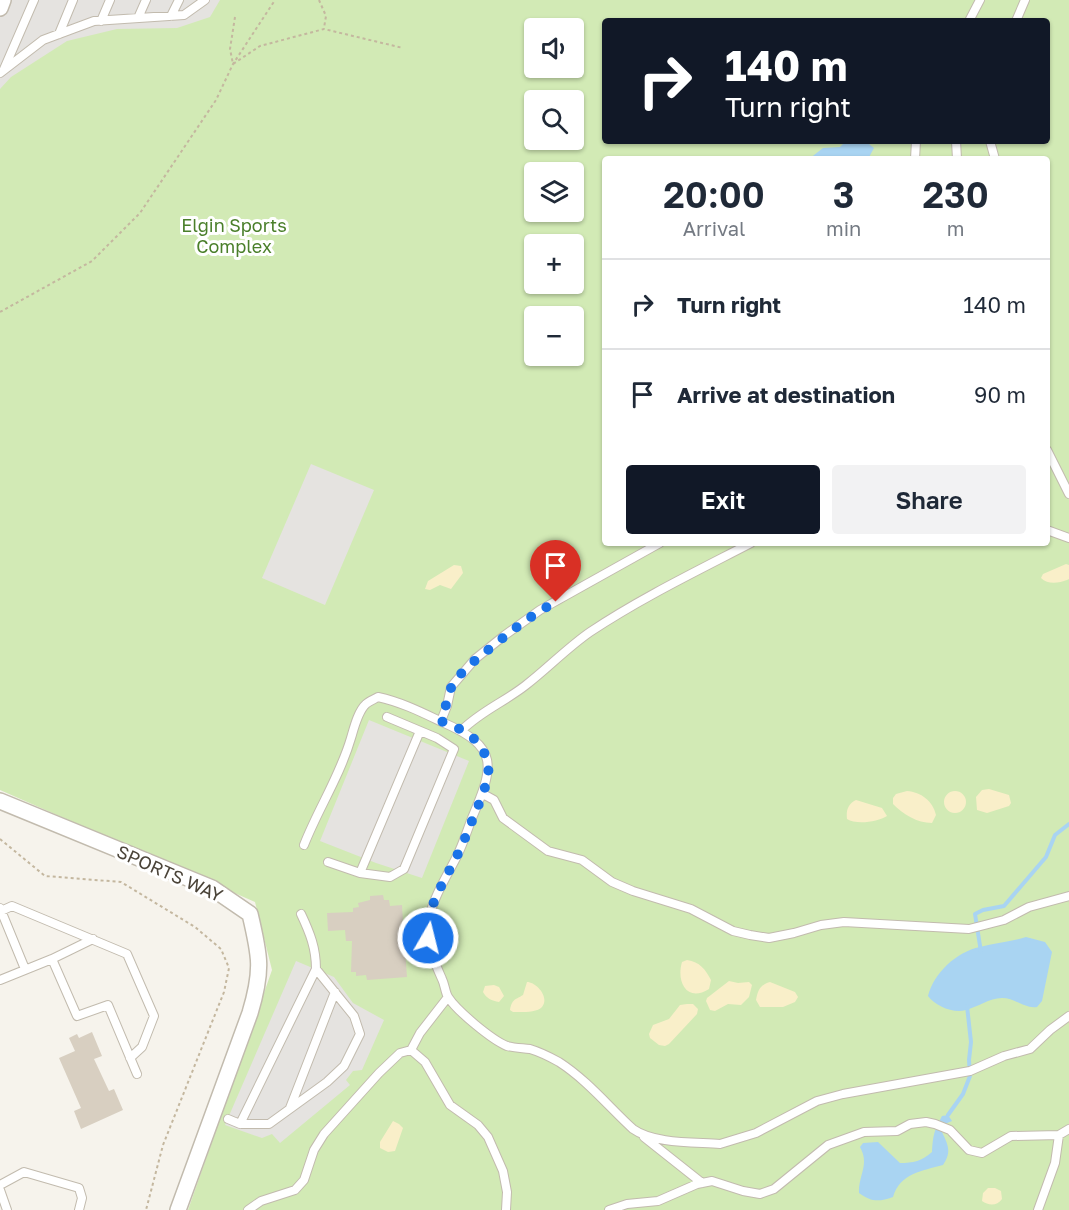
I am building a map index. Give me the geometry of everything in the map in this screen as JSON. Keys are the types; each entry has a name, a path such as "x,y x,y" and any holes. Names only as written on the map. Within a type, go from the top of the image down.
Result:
{"street":[{"path":"0,8 3,0"},
{"name":"SPORTS WAY","path":"0,801 212,888 250,914 260,953 258,984 250,1013 178,1210"}],"lane":[{"path":"2,72 34,0"},
{"path":"59,34 73,0"},
{"path":"101,21 110,0"},
{"path":"138,18 146,0"},
{"path":"171,16 179,0"},
{"path":"2,72 43,39 101,21 184,15 205,0"},
{"path":"971,18 980,0"},
{"path":"1017,18 1025,0"},
{"path":"1050,456 1069,494"},
{"path":"1050,531 1069,538"},
{"path":"441,721 451,687 475,659 540,610 655,546"},
{"path":"462,730 481,714 526,685 563,652 609,620 636,603 745,546"},
{"path":"304,846 333,785 354,727 366,704 378,697 398,702 462,730 477,741 486,756 489,774 461,848 435,898 429,919 428,938 433,960 448,997 477,1026 494,1039 507,1046 530,1049 561,1064 589,1086 640,1134 702,1183"},
{"path":"328,862 360,873 390,877 404,869 454,749 437,738 387,717"},
{"path":"360,873 420,730"},
{"path":"483,794 494,800 503,818 548,851 582,860 612,882 654,899 691,909 733,931 769,938 821,925 855,922 969,929 1004,920 1029,907 1069,896"},
{"path":"25,969 1,909 12,906 127,954 154,1016 142,1047 130,1058"},
{"path":"240,1124 316,969 316,954 311,935 301,914"},
{"path":"0,980 93,939"},
{"path":"52,959 77,1016 108,1005 137,1074"},
{"path":"228,1119 240,1124 269,1124 327,1082 344,1066 360,1034 354,1016 316,969"},
{"path":"290,1109 335,992"},
{"path":"248,1210 261,1201 295,1190 303,1180 314,1150 324,1134 386,1066 400,1053 411,1050 420,1033 448,997"},
{"path":"640,1134 652,1138 720,1144 756,1133 817,1101 843,1094 970,1071 1004,1056 1030,1049 1050,1029 1069,1016"},
{"path":"411,1050 425,1062 450,1105 477,1125 488,1137 502,1171 507,1192 506,1210"},
{"path":"609,1210 627,1204 658,1201 712,1181 760,1194 774,1189 828,1145 864,1132 897,1131 910,1124 926,1122 950,1130 969,1150 982,1153 1011,1136 1059,1135 1069,1129"},
{"path":"1038,1210 1055,1163 1059,1135"},
{"path":"0,1185 24,1172 79,1188 82,1198 79,1210"},
{"path":"0,1190 8,1210"}],"path":[{"path":"0,312 92,261 140,213 216,100 233,64 275,0"},
{"path":"319,0 326,16 324,29"},
{"path":"233,64 230,49 235,17"},
{"path":"233,64 260,46 324,29 403,48"}],"green space":[{"name":"Elgin Sports Complex","path":"0,0 1069,0 1069,1210 188,1210 272,970 255,902 0,790"}],"sand":[{"path":"1066,564 1069,565 1069,579 1054,583 1041,578 1043,574"},
{"path":"454,565 461,566 463,573 451,589 440,585 430,590 425,589 428,581"},
{"path":"989,789 1009,795 1011,803 1009,806 987,813 977,810 976,797 982,790"},
{"path":"907,791 922,795 929,802 936,815 932,823 911,817 893,804 896,794"},
{"path":"951,791 959,791 966,798 966,806 959,813 951,813 944,806 944,798"},
{"path":"856,800 882,808 887,816 867,822 847,819 848,808"},
{"path":"687,960 699,964 704,969 711,980 709,989 695,994 685,988 682,983 681,969 682,962"},
{"path":"729,981 749,982 752,985 749,997 741,1005 728,1004 715,1011 710,1010 707,998"},
{"path":"527,982 534,984 541,991 544,1003 540,1009 513,1012 510,1010 512,1004 514,1000 523,995"},
{"path":"770,982 795,992 798,997 795,1002 783,1007 760,1007 756,1000 759,991 762,986"},
{"path":"485,986 499,987 504,996 499,1002 490,999 483,992"},
{"path":"693,1004 698,1009 697,1014 669,1044 659,1045 650,1038 649,1034 653,1025 669,1019 680,1005"},
{"path":"393,1121 403,1128 395,1151 388,1152 380,1148 380,1142"},
{"path":"988,1188 1001,1191 1002,1199 998,1203 993,1205 982,1201 983,1193"}],"shaded area":[{"path":"0,0 220,0 210,17 177,28 117,29 67,41 11,77 0,89"},
{"path":"311,464 374,490 325,605 262,578"},
{"path":"369,720 469,761 422,878 320,841"},
{"path":"296,961 334,977 353,1003 384,1020 362,1070 353,1071 346,1080 350,1085 280,1143 272,1134 262,1138 225,1125"}],"water":[{"path":"843,144 869,144 874,148 870,156 813,156 823,148 840,147"},
{"path":"1026,937 1045,942 1052,952 1042,1001 1037,1007 1002,998 956,1011 940,1006 928,996 935,979 947,965 963,954 980,947"},
{"path":"948,1115 952,1121 945,1124 942,1132 948,1148 943,1165 920,1171 906,1178 896,1189 893,1197 875,1200 859,1193 864,1165 860,1147 863,1143 878,1142 900,1163 917,1161 932,1152 933,1137 937,1126 942,1116"}],"building":[{"path":"383,895 384,900 389,900 390,906 402,905 403,922 406,922 406,936 404,936 407,977 367,980 366,975 356,976 356,972 351,972 352,941 346,941 345,930 328,931 327,913 353,912 353,908 359,907 358,903 370,900 370,896"},
{"path":"92,1032 102,1056 94,1059 109,1091 114,1089 123,1110 81,1129 74,1111 81,1108 59,1058 75,1051 69,1038 77,1034 79,1038"}],"waterway":[{"path":"981,952 975,914 1004,906 1046,857 1055,835 1069,824"},
{"path":"948,1115 963,1094 970,1076 971,1042 967,1006"}],"route":[{"path":"428,938 429,919 435,898 461,848 489,774 486,756 477,741 462,730 441,721 451,687 475,659 521,622 556,602"}]}
